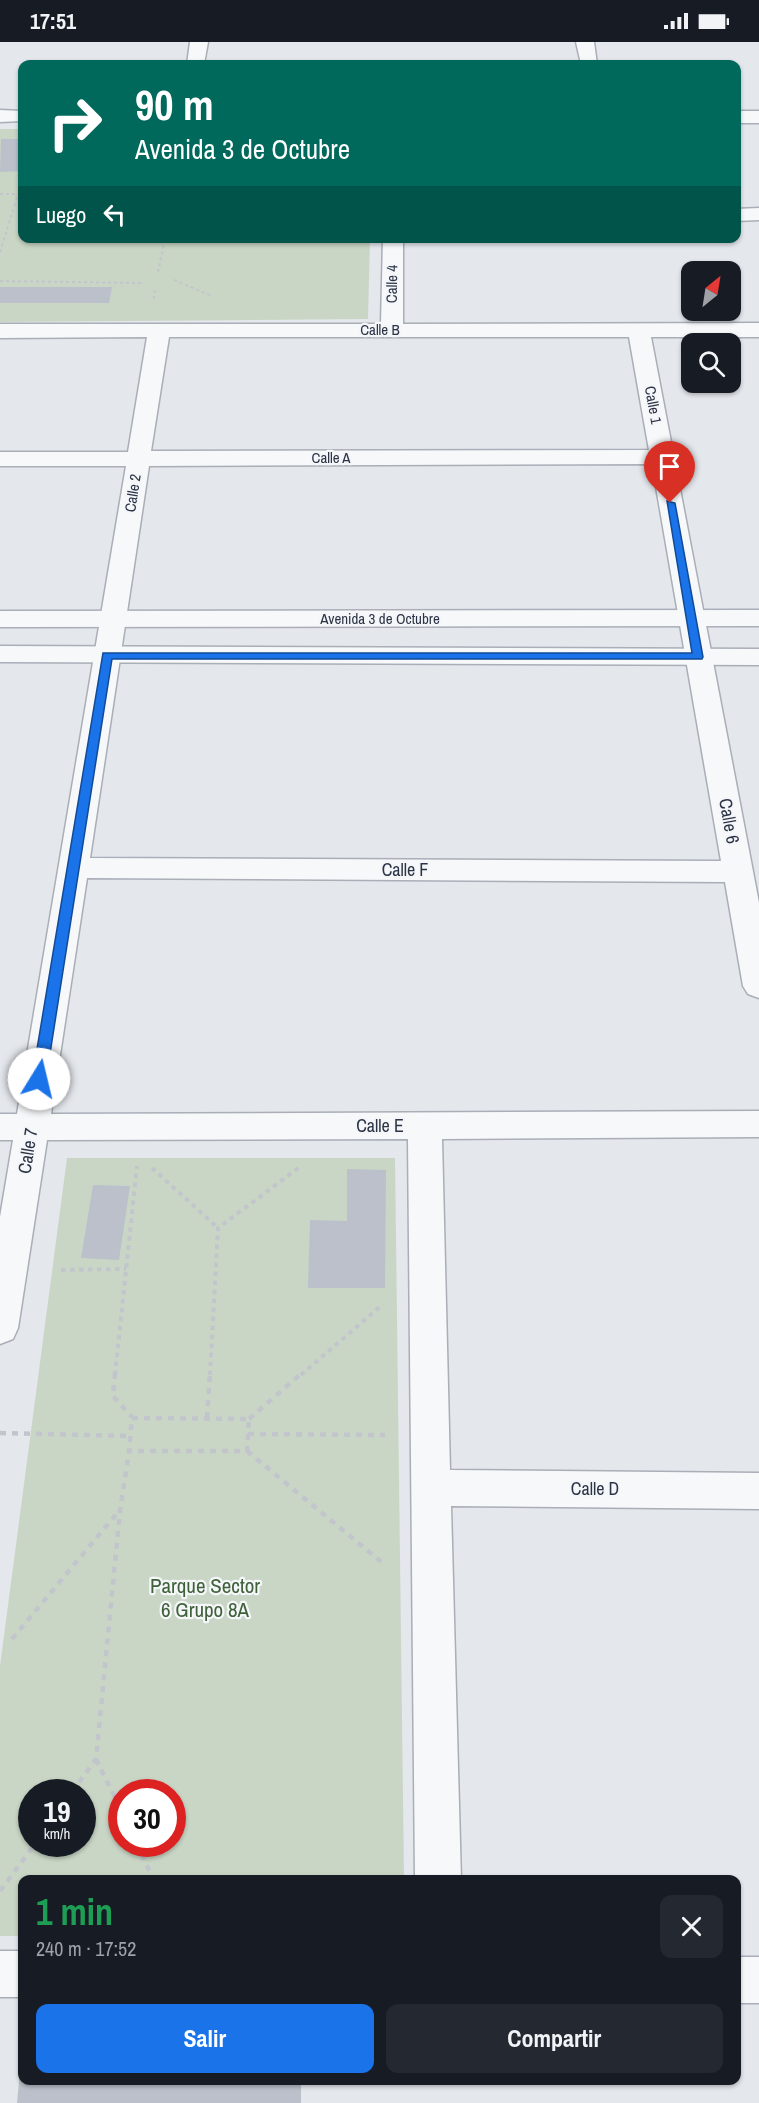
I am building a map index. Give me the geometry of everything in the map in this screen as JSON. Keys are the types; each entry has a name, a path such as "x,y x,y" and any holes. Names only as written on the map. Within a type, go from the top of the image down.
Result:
{"street":[{"path":"197,60 199,42"},
{"path":"585,42 588,60"},
{"path":"0,116 18,116"},
{"path":"741,117 759,117"},
{"path":"741,214 759,214"},
{"name":"Calle 4","path":"392,330 393,243"},
{"name":"Calle B","path":"0,330 759,330"},
{"name":"Calle 2","path":"107,655 159,330"},
{"name":"Calle 1","path":"639,330 698,657"},
{"name":"Calle A","path":"0,459 662,457"},
{"name":"Avenida 3 de Octubre","path":"0,619 759,618"},
{"path":"0,654 759,657"},
{"name":"Calle 7","path":"0,1328 16,1127 73,868 107,655"},
{"name":"Calle 6","path":"698,657 759,986"},
{"name":"Calle F","path":"73,868 738,872"},
{"name":"Calle E","path":"16,1127 759,1124"},
{"path":"425,1125 438,1875"},
{"name":"Calle D","path":"432,1488 759,1491"},
{"path":"0,1974 18,1974"},
{"path":"741,1980 759,1980"}],"path":[{"path":"0,194 18,194 0,252"},
{"path":"158,272 164,243"},
{"path":"0,281 141,282"},
{"path":"147,1162 218,1228"},
{"path":"81,1779 96,1759 120,1510 131,1436 132,1418 113,1396 137,1163"},
{"path":"207,1418 218,1228 305,1163"},
{"path":"61,1270 126,1269"},
{"path":"132,1418 249,1419 392,1296"},
{"path":"247,1451 249,1419"},
{"path":"0,1433 131,1436"},
{"path":"248,1434 430,1435"},
{"path":"129,1451 247,1451 395,1573"},
{"path":"12,1639 120,1510"},
{"path":"96,1759 108,1783"},
{"path":"0,1891 25,1857"},
{"path":"142,1857 152,1875"}],"green space":[{"path":"0,129 18,129 18,243 370,243 368,319 0,322"},
{"name":"Parque Sector 6 Grupo 8A","path":"67,1158 395,1158 404,1875 18,1875 18,1936 0,1936 0,1666"}],"building":[{"path":"1,139 18,139 18,171 0,172"},
{"path":"0,287 112,287 109,303 0,303"},
{"path":"347,1169 386,1170 385,1288 308,1288 310,1220 347,1221"},
{"path":"93,1185 130,1186 119,1260 81,1258"},
{"path":"19,2085 301,2085 301,2103 17,2103"}],"route":[{"path":"39,1079 107,655 698,657 670,503"}]}
